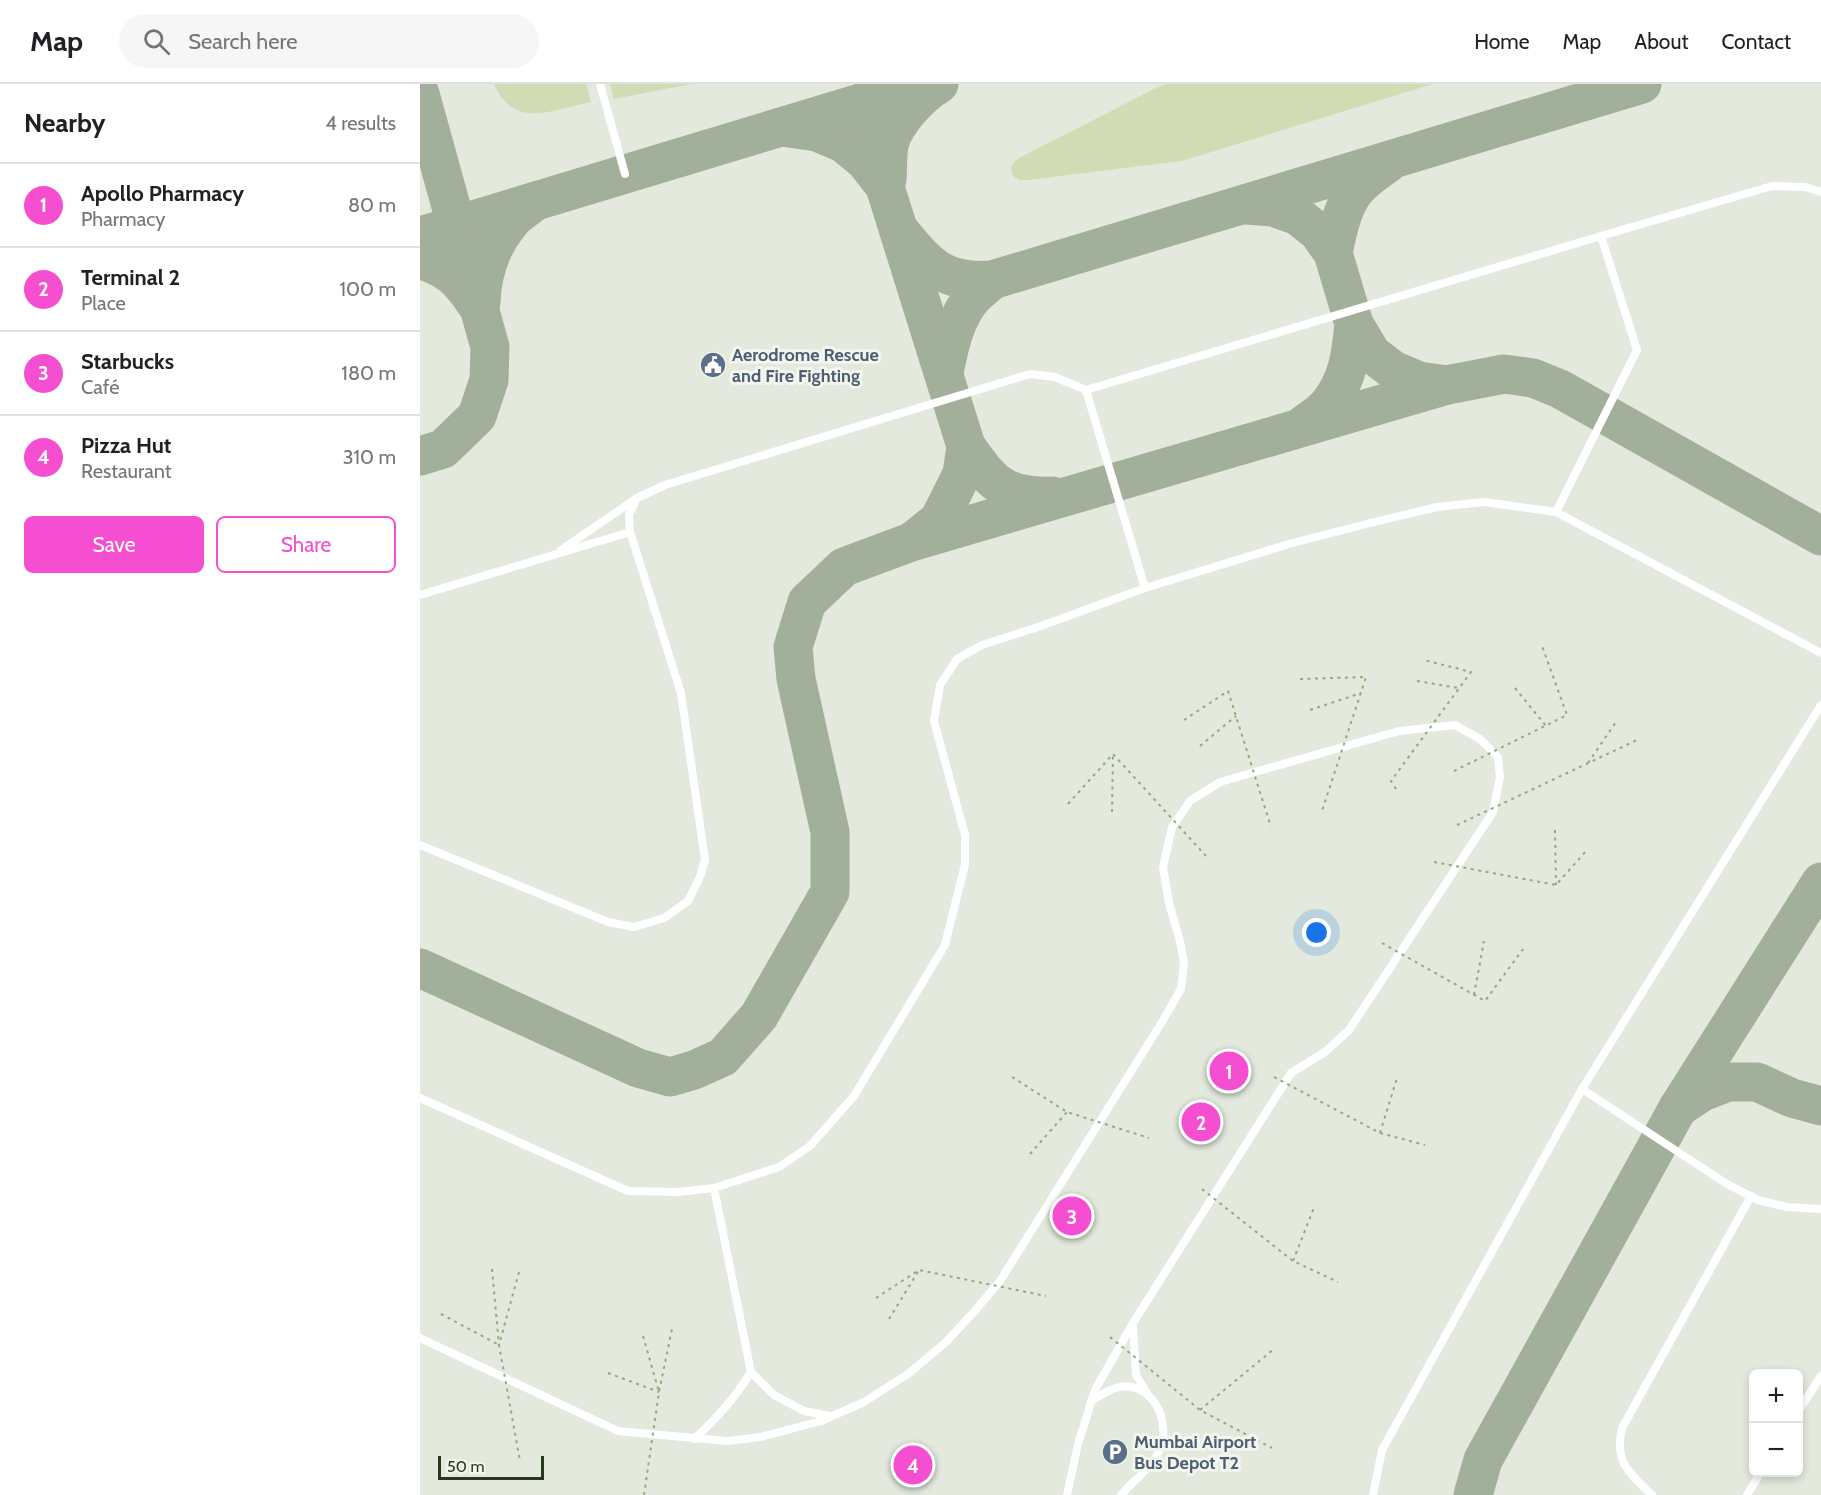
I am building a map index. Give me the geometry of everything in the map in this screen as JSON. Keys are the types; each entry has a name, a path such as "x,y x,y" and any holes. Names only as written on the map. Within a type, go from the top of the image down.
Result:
{"lane":[{"path":"600,84 625,174"},
{"path":"554,555 637,498 677,482 1030,374 1055,377 1086,390 1772,186 1805,187 1821,192"},
{"path":"1556,512 1637,350 1601,236"},
{"path":"1086,390 1145,588"},
{"path":"420,845 608,922 634,927 664,918 688,901 700,877 705,860 681,693 630,532 629,515 637,498"},
{"path":"420,1098 628,1191 678,1192 714,1188 779,1167 810,1146 854,1096 945,945 965,865 965,835 934,721 940,685 957,659 982,645 1145,588 1289,544 1437,507 1484,502 1556,512 1821,653"},
{"path":"420,595 630,532"},
{"path":"1373,1495 1383,1450 1582,1089 1821,705"},
{"path":"420,1338 618,1431 727,1441 761,1437 820,1421 864,1402 908,1374 945,1343 1000,1281 1181,989 1184,963 1169,903 1163,867 1172,827 1190,801 1220,782 1399,731 1455,725 1480,739 1498,757 1500,777 1493,812 1349,1030 1325,1052 1291,1073 1133,1323 1090,1401 1067,1495"},
{"path":"1582,1089 1727,1184 1758,1200 1786,1207 1821,1209"},
{"path":"714,1188 751,1372 774,1395 804,1411 830,1416"},
{"path":"1652,1495 1632,1476 1622,1461 1618,1445 1622,1428 1751,1196"},
{"path":"1121,1495 1151,1466 1161,1448 1164,1434 1162,1417 1156,1404 1136,1375 1133,1323"},
{"path":"694,1438 723,1411 751,1372"},
{"path":"1803,1404 1821,1376"},
{"path":"1090,1401 1107,1391 1120,1387 1132,1388 1147,1394"},
{"path":"1747,1495 1758,1477"}],"path":[{"path":"1454,771 1567,716 1542,646"},
{"path":"1396,789 1391,781 1471,672 1424,660"},
{"path":"1300,679 1366,677 1322,811"},
{"path":"1417,681 1459,688"},
{"path":"1515,688 1546,726"},
{"path":"1184,720 1228,691 1271,827"},
{"path":"1310,710 1361,693"},
{"path":"1200,746 1236,716"},
{"path":"1588,763 1616,722"},
{"path":"1457,825 1637,740"},
{"path":"1068,804 1113,754"},
{"path":"1112,812 1113,754"},
{"path":"1113,754 1206,856"},
{"path":"1555,830 1556,885"},
{"path":"1556,885 1587,850"},
{"path":"1434,862 1556,885"},
{"path":"1474,995 1484,941"},
{"path":"1382,943 1485,1001 1524,949"},
{"path":"1012,1077 1067,1112 1149,1138"},
{"path":"1274,1077 1380,1133 1425,1145"},
{"path":"1380,1133 1397,1078"},
{"path":"1030,1154 1067,1112"},
{"path":"1202,1189 1293,1262 1338,1282"},
{"path":"1293,1262 1315,1205"},
{"path":"492,1269 499,1345 520,1461"},
{"path":"876,1298 919,1270 1046,1296"},
{"path":"889,1319 919,1270"},
{"path":"499,1345 519,1272"},
{"path":"441,1314 499,1345"},
{"path":"644,1495 659,1392 672,1329"},
{"path":"644,1336 659,1392"},
{"path":"1110,1337 1200,1410 1272,1448"},
{"path":"1200,1410 1274,1349"},
{"path":"608,1373 659,1392"}],"green space":[{"path":"494,84 586,84 591,102 548,112 523,112 512,107 502,98"},
{"path":"610,84 691,84 614,99"},
{"path":"1167,84 1433,84 1182,161 1028,180 1019,180 1013,176 1011,169 1014,162 1021,157"}],"taxiway":[{"path":"880,84 869,123 875,155 966,446 962,474 939,520 913,541"},
{"path":"420,236 923,84"},
{"path":"887,179 889,145 896,128 916,102 939,84"},
{"path":"899,230 938,270 961,279 992,280 1642,84"},
{"path":"420,94 490,347 489,380 477,416 443,449 420,456"},
{"path":"782,127 817,132 843,143 865,161 883,184"},
{"path":"1333,253 1342,216 1355,190 1387,164"},
{"path":"481,302 483,281 497,241 511,221 534,202"},
{"path":"1247,205 1273,207 1298,216 1318,232 1333,253 1354,324 1372,354 1393,370 1419,381 1447,385"},
{"path":"420,259 439,267 452,276 464,287 476,304"},
{"path":"944,373 951,343 962,313 974,296 992,280"},
{"path":"1302,426 1325,408 1335,396 1350,356 1354,324"},
{"path":"420,968 638,1068 670,1077 694,1070 723,1057 759,1016 830,892 830,832 796,679 793,647 807,602 844,567 911,542 1447,385 1504,374 1533,378 1560,389 1821,536"},
{"path":"966,446 984,470 1001,486 1022,494 1052,496"},
{"path":"1473,1495 1483,1460 1678,1108 1821,882"},
{"path":"1678,1108 1702,1092 1728,1082 1757,1082 1792,1098 1821,1106"}],"place":[{"name":"Aerodrome Rescue and Fire Fighting","path":"713,365"},
{"name":"Apollo Pharmacy","path":"1229,1071"},
{"name":"Terminal 2","path":"1201,1122"},
{"name":"Starbucks","path":"1072,1216"},
{"name":"Mumbai Airport Bus Depot T2","path":"1115,1452"},
{"name":"Pizza Hut","path":"913,1465"}]}
